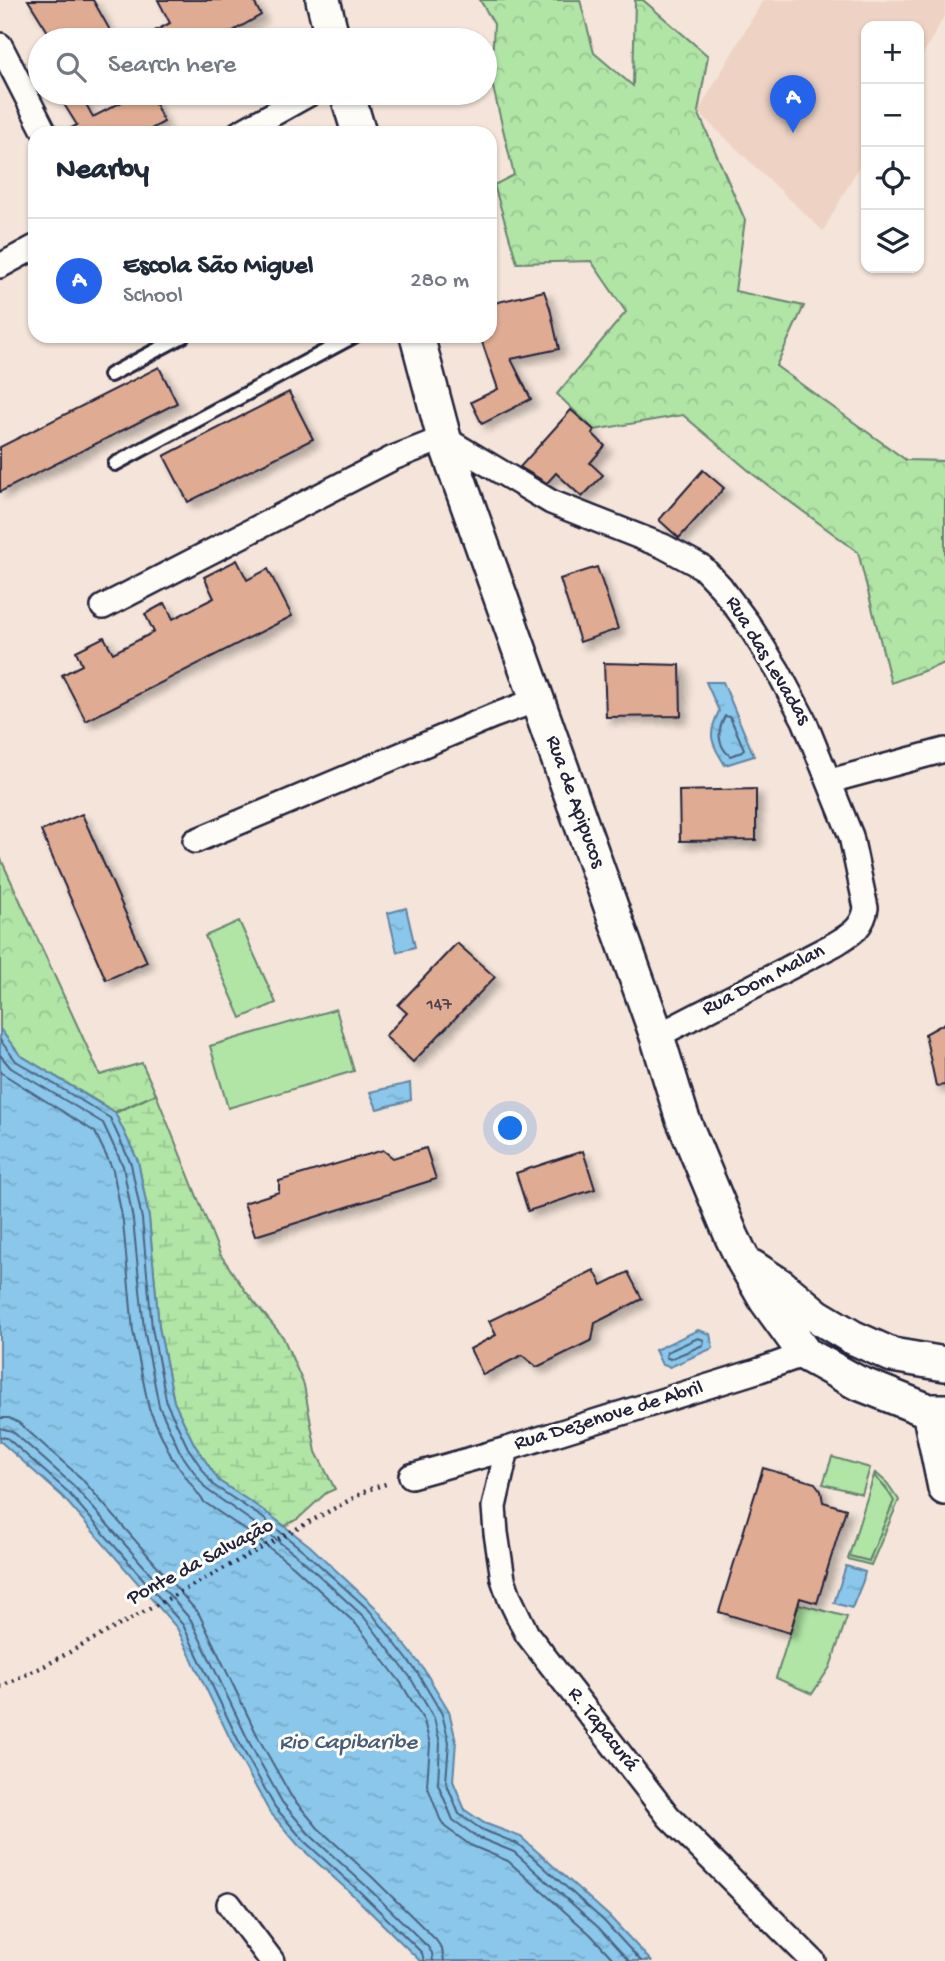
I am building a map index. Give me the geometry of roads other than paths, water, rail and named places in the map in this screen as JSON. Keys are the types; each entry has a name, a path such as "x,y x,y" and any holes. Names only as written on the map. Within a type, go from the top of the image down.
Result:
{"main road":[{"path":"323,0 330,28"},
{"path":"351,105 357,126"},
{"name":"Rua de Apipucos","path":"419,343 444,438 657,1036 682,1117 744,1262 765,1300 806,1354"},
{"path":"744,1262 781,1286 817,1316 852,1337 892,1355 945,1364"},
{"path":"806,1354 856,1382 940,1408 945,1488"}],"street":[{"path":"0,45 28,100"},
{"path":"31,105 41,126"},
{"path":"252,126 289,105"},
{"path":"0,266 28,251"},
{"path":"103,607 393,458 444,438"},
{"name":"Rua das Levadas","path":"444,438 551,502 663,546 702,567 721,587 778,671 804,720 830,780 851,836 864,893 864,918"},
{"path":"195,841 537,700"},
{"path":"830,780 945,750"},
{"name":"Rua Dom Malan","path":"657,1036 835,944 858,929 864,918"},
{"name":"Rua Dezenove de Abril","path":"411,1476 507,1449 806,1354"},
{"name":"R. Tapacurá","path":"507,1449 494,1507 496,1534 503,1579 527,1634 669,1816 813,1961"},
{"path":"229,1904 272,1961"}],"lane":[{"path":"110,375 170,343"},
{"path":"115,464 341,343"}],"water":[{"path":"706,682 723,682 754,756 725,765 712,739 719,711"},
{"path":"406,908 415,947 397,952 388,913"},
{"name":"Rio Capibaribe","path":"0,1029 20,1055 115,1113 138,1161 149,1218 159,1327 174,1402 194,1444 219,1481 310,1546 375,1607 423,1668 449,1711 456,1741 453,1781 465,1810 484,1823 521,1837 609,1916 651,1961 420,1961 299,1846 269,1811 236,1751 177,1628 62,1496 0,1441"},
{"path":"410,1083 411,1100 377,1109 370,1092"},
{"path":"698,1330 710,1334 713,1348 670,1367 662,1365 655,1350"},
{"path":"846,1566 865,1572 852,1608 834,1603"}],"place":[{"name":"Escola São Miguel","path":"793,133"}]}
